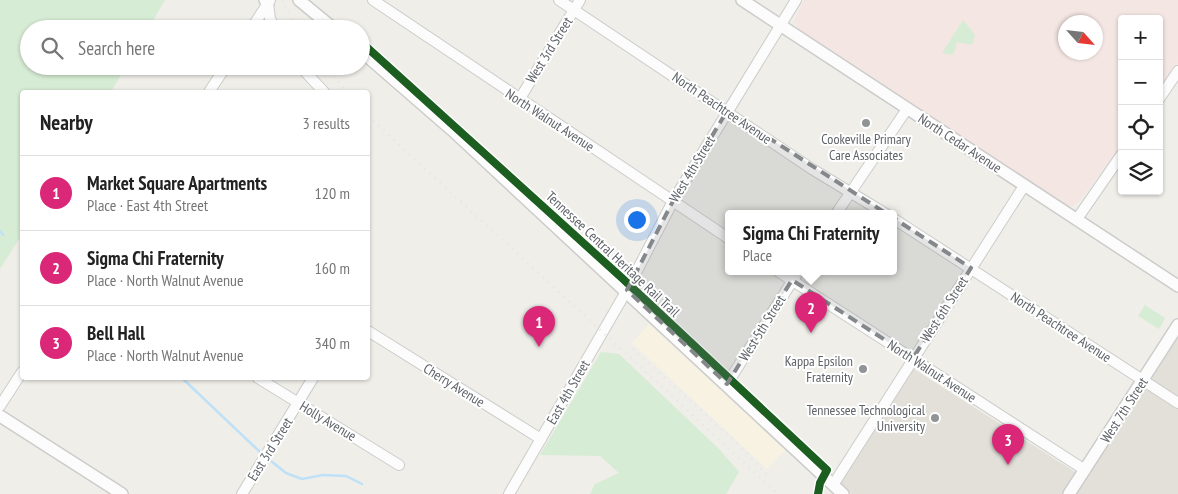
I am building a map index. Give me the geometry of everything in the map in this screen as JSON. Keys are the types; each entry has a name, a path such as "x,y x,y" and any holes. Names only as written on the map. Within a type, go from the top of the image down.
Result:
{"street":[{"path":"299,0 323,20"},
{"name":"North Peachtree Avenue","path":"559,0 880,210"},
{"name":"West 3rd Street","path":"518,100 580,0"},
{"name":"North Cedar Avenue","path":"742,0 1178,286"},
{"name":"West 4th Street","path":"627,290 673,201 796,0"},
{"path":"256,20 268,1"},
{"path":"268,1 271,20"},
{"name":"North Walnut Avenue","path":"377,1 518,100 725,236"},
{"path":"370,60 452,130 627,290 843,494"},
{"path":"1163,93 1178,71"},
{"path":"210,90 220,75"},
{"path":"308,75 322,90"},
{"path":"839,210 907,109"},
{"path":"1077,219 1118,160"},
{"name":"West 6th Street","path":"832,485 1024,186"},
{"name":"North Peachtree Avenue","path":"897,221 1178,403"},
{"name":"North Walnut Avenue","path":"795,276 913,358 1085,470"},
{"name":"West 5th Street","path":"726,384 795,276"},
{"name":"East 4th Street","path":"509,494 627,290"},
{"name":"West 7th Street","path":"1069,494 1178,325"},
{"name":"Cherry Avenue","path":"370,332 541,439"},
{"path":"0,406 20,375"},
{"name":"Holly Avenue","path":"261,380 399,465"},
{"name":"East 3rd Street","path":"242,494 312,380"},
{"path":"0,416 122,494"}],"highlighted area":[{"path":"727,111 971,268 913,358 792,280 727,384 627,290 673,201"}],"shaded area":[{"path":"803,0 1178,0 1178,63 1163,84 1163,15 1118,15 1118,150 1080,200 1073,206 1062,205 799,30 794,22"},
{"path":"649,324 785,450 767,469 632,343"},
{"name":"Tennessee Technological University","path":"1178,338 1178,494 851,494 841,484 842,477 911,367 1086,479"}],"green space":[{"path":"0,0 165,0 153,20 20,20 20,75 121,75 112,90 20,90 20,240 0,269"},
{"path":"963,20 975,35 972,45 957,42 953,55 942,53"},
{"path":"1145,305 1165,318 1159,329 1138,316"},
{"path":"601,352 619,354 719,449 739,472 726,494 590,494 595,484 619,473 600,456 540,455"}],"waterway":[{"path":"0,231 3,235"},
{"path":"184,380 260,452"},
{"path":"271,461 286,473 302,479 323,475 346,476 362,484"}],"railway":[{"path":"282,0 292,20"},
{"path":"332,75 345,90"},
{"path":"370,118 778,494"},
{"path":"633,349 732,438 770,478"}],"cycle path":[{"name":"Tennessee Central Heritage Rail Trail","path":"370,50 622,278 827,470 820,483 818,494"}],"place":[{"name":"Cookeville Primary Care Associates","path":"866,123"},
{"name":"Sigma Chi Fraternity","path":"811,333"},
{"name":"Market Square Apartments","path":"539,347"},
{"name":"Kappa Epsilon Fraternity","path":"863,369"},
{"name":"Tennessee Technological University","path":"935,418"},
{"name":"Bell Hall","path":"1008,465"}]}
